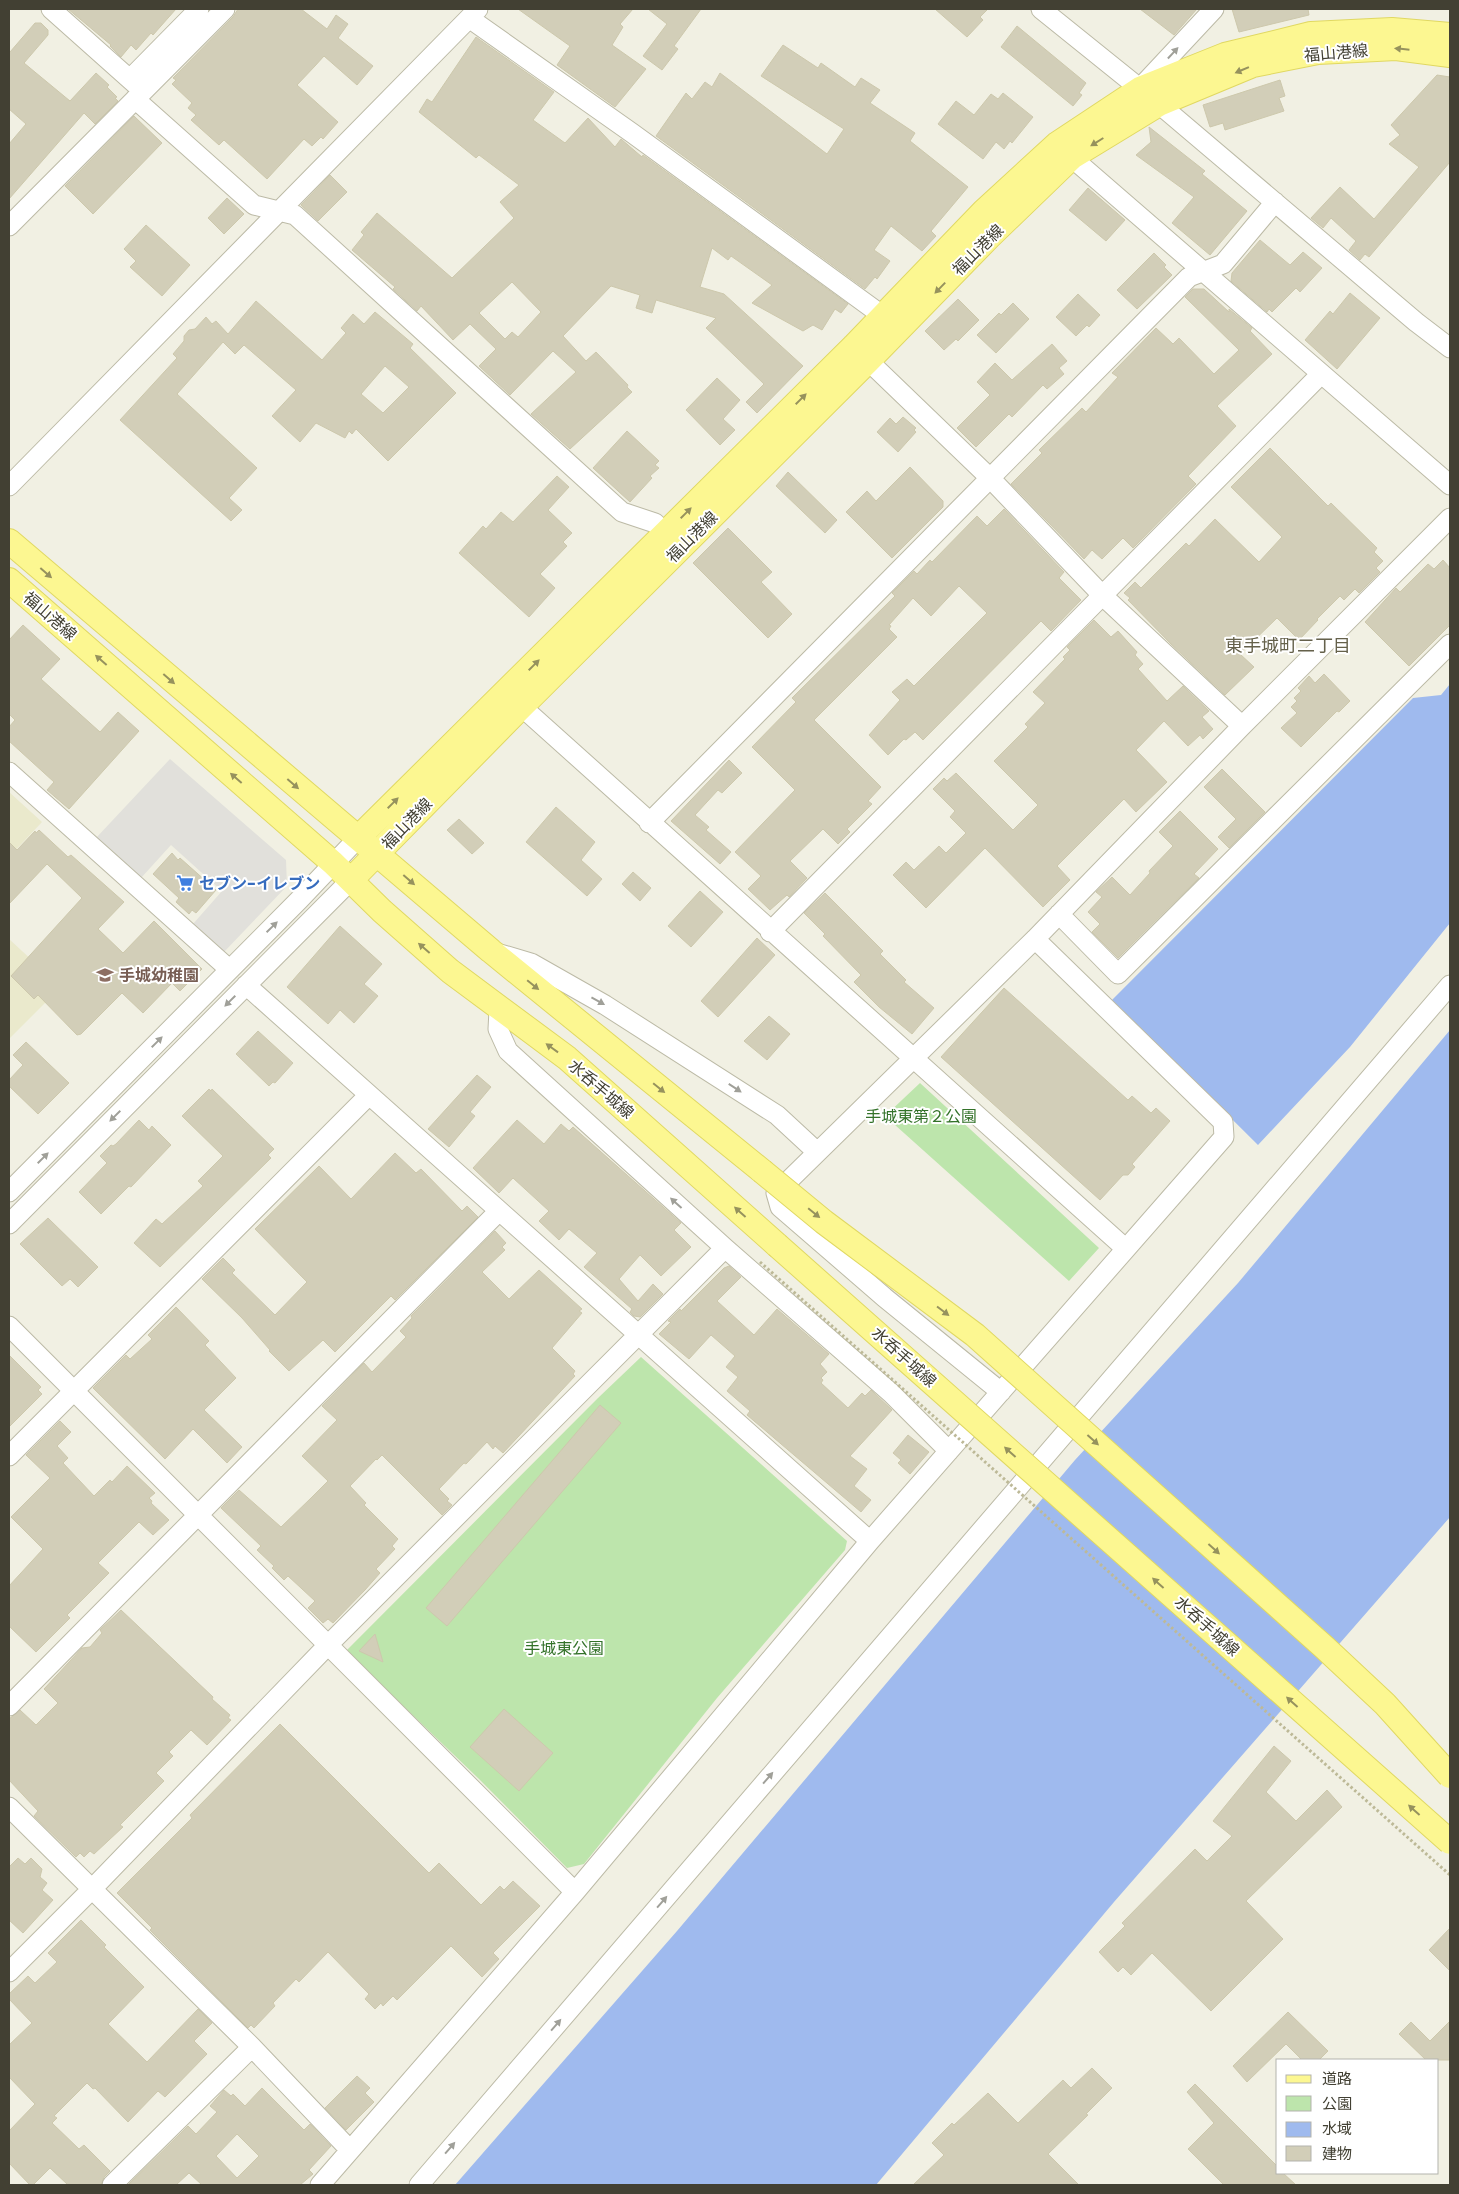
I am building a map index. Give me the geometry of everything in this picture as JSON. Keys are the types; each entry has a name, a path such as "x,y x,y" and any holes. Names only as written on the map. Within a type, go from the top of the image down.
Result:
{"main road":[{"name":"福山港線","path":"9,541 327,814 358,838 513,700 861,354 883,316 984,211 1064,151 1140,89 1225,54 1311,34 1392,30 1450,35"},
{"name":"福山港線","path":"9,580 351,880 378,854 513,700 665,534 989,237 1064,151 1159,104 1253,65 1318,52 1396,48 1450,55"},
{"path":"358,838 491,951 824,1222 975,1335 1324,1647 1385,1704 1450,1776"},
{"name":"水呑手城線","path":"351,880 382,911 450,971 567,1058 1450,1842"}],"street":[{"path":"51,9 254,205 295,215 622,512 654,523 665,534"},
{"path":"9,226 136,90 224,9"},
{"path":"1041,9 1159,104 1416,322 1450,348"},
{"path":"1140,89 1214,9"},
{"path":"136,90 194,10"},
{"path":"9,486 277,211 474,13 632,133 883,316"},
{"path":"1064,151 1205,271 1320,374 1450,485"},
{"path":"649,823 1189,277 1222,264 1276,202"},
{"path":"861,354 990,478 1104,596 1242,726"},
{"path":"770,932 1104,596 1320,374"},
{"path":"1001,1392 884,1297 780,1207 776,1193 1035,939 1242,726 1450,518"},
{"path":"1059,914 1118,974 1450,644"},
{"path":"513,700 770,932 914,1057 1125,1248"},
{"path":"9,772 229,969"},
{"path":"9,1192 299,900 358,838"},
{"path":"9,1224 351,880"},
{"path":"320,2185 575,1892 870,1541 1224,1137 1223,1122 1035,939"},
{"path":"491,951 531,964 606,1005 777,1115 817,1152"},
{"path":"246,985 870,1541"},
{"path":"418,2185 1450,985"},
{"path":"500,1010 498,1029 508,1052 725,1248 891,1393 949,1451"},
{"path":"9,1456 369,1095"},
{"path":"9,1706 498,1211"},
{"path":"9,1972 328,1645 725,1248"},
{"path":"9,1326 575,1892"},
{"path":"9,1807 252,2047 350,2150"},
{"path":"112,2185 252,2047"}],"path":[{"path":"760,1262 1450,1875"}],"shaded area":[{"path":"170,759 286,860 287,886 224,952 193,924 222,891 171,845 141,878 96,838"},
{"path":"9,792 42,822 9,857"},
{"path":"9,939 61,987 9,1039"}],"green space":[{"name":"手城東第２公園","path":"920,1083 1099,1248 1069,1281 885,1116"},
{"name":"手城東公園","path":"641,1357 847,1541 845,1550 717,1698 584,1864 567,1868 479,1779 346,1651"}],"water":[{"path":"1450,684 1450,923 1350,1047 1258,1145 1112,1000 1413,698 1441,695"},
{"path":"1450,1030 1450,1517 1114,1902 876,2185 455,2185 677,1931 1075,1460 1238,1283"}],"building":[{"path":"68,9 176,9 153,35 151,33 136,50 131,45 121,57 111,45"},
{"path":"238,9 301,9 327,29 336,15 348,24 338,38 373,66 357,85 324,56 297,85 338,122 323,139 321,137 312,146 304,139 267,179 224,140 219,145 191,120 196,115 188,108 192,103 172,84 176,80 173,78 233,17"},
{"path":"518,9 633,9 620,24 623,27 612,45 646,69 615,107 557,65 570,46"},
{"path":"648,9 701,9 674,46 678,49 662,70 643,56 667,24"},
{"path":"935,9 988,9 980,17 983,20 967,37"},
{"path":"1140,9 1197,9 1174,35"},
{"path":"1232,9 1308,9 1309,15 1239,32"},
{"path":"35,23 41,23 48,30 48,35 24,63 70,101 96,73 109,85 107,87 117,97 115,98 118,101 95,124 84,113 9,199 9,144 26,124 9,109 9,51"},
{"path":"1017,26 1086,83 1079,93 1082,95 1073,106 1001,47"},
{"path":"476,37 554,92 533,120 565,143 588,118 615,147 621,139 642,157 643,155 848,304 841,313 835,309 822,330 813,325 803,331 752,303 772,285 731,256 728,260 712,248 700,287 724,294 803,366 757,413 746,402 764,384 706,328 716,318 656,300 652,313 636,308 640,295 611,286 563,336 586,361 596,352 628,385 627,387 632,392 570,449 531,414 576,372 553,351 510,395 479,366 496,349 470,324 453,340 421,306 417,311 393,289 395,287 352,250 364,235 361,232 377,213 452,278 514,218 500,202 519,185 479,155 476,158 419,112 427,99 432,102","holes":["512,282 541,312 518,337 512,332 505,339 479,313"]},
{"path":"783,45 818,68 821,63 855,87 861,78 880,90 870,103 915,133 910,141 968,187 931,231 936,236 922,251 891,226 874,250 890,261 877,279 875,277 865,289 656,136 686,93 692,99 705,82 712,87 720,73 827,154 844,129 761,76"},
{"path":"1437,75 1450,77 1450,162 1369,257 1365,254 1360,260 1349,250 1356,241 1331,218 1323,228 1311,218 1340,187 1374,219 1419,167 1389,144 1400,135 1391,125"},
{"path":"1280,80 1285,96 1279,98 1284,111 1225,130 1223,123 1210,127 1203,105"},
{"path":"1003,93 1033,117 1012,143 1010,141 1004,149 996,142 983,159 938,124 956,101 974,115 991,94 998,99"},
{"path":"134,116 162,143 93,214 65,186"},
{"path":"1149,127 1205,171 1202,174 1247,211 1210,255 1172,223 1194,197 1136,155 1151,142"},
{"path":"330,175 347,192 318,221 301,205"},
{"path":"1088,188 1125,220 1106,241 1069,210"},
{"path":"227,198 244,214 224,234 208,218"},
{"path":"146,225 190,265 162,296 130,267 136,261 124,249"},
{"path":"1260,240 1290,265 1303,252 1322,268 1300,292 1296,288 1272,312 1269,309 1267,312 1231,281 1232,273"},
{"path":"1154,253 1166,265 1164,267 1172,275 1137,309 1117,290"},
{"path":"1193,289 1204,289 1229,312 1229,309 1252,328 1250,331 1272,354 1217,406 1236,426 1188,476 1196,484 1133,548 1123,538 1102,559 1092,550 1084,559 1011,484 1042,453 1039,450 1082,408 1086,412 1118,377 1112,373 1156,328 1173,344 1179,338 1214,374 1239,350 1185,297"},
{"path":"1350,293 1380,318 1337,369 1305,340 1330,311 1333,314"},
{"path":"1078,294 1100,315 1089,327 1087,325 1076,336 1056,317"},
{"path":"958,299 979,320 958,341 956,339 944,350 925,331"},
{"path":"256,301 322,360 346,333 341,328 353,314 364,324 375,312 413,344 410,348 456,393 388,461 356,429 352,434 349,431 345,438 316,423 300,442 272,416 296,390 244,345 235,354 223,342 177,394 257,468 229,498 242,510 231,521 120,420 177,358 173,354 184,341 184,336 189,330 195,329 206,317 212,324 216,321 228,334","holes":["385,366 409,387 383,413 361,394"]},
{"path":"1013,303 1029,319 996,353 977,335 999,313 1001,315"},
{"path":"1052,344 1067,361 1059,368 1064,374 1047,389 1043,385 1012,417 1009,414 976,447 957,428 990,395 977,382 995,363 1012,380"},
{"path":"717,378 740,400 723,419 735,430 720,445 686,410"},
{"path":"903,417 916,428 914,430 916,432 898,452 877,432 890,418 896,424"},
{"path":"627,431 659,461 655,465 659,468 650,476 652,478 630,502 593,468"},
{"path":"1270,448 1328,506 1331,503 1377,548 1374,552 1383,561 1376,568 1380,572 1359,593 1355,589 1344,600 1340,596 1299,640 1277,618 1240,654 1254,667 1225,695 1171,644 1128,600 1130,598 1124,593 1135,582 1141,588 1186,543 1189,546 1215,519 1259,562 1282,537 1231,487"},
{"path":"910,467 943,501 943,507 892,558 846,512 867,491 876,501"},
{"path":"788,472 837,520 825,533 776,486"},
{"path":"557,476 569,487 548,510 572,533 563,542 567,546 540,574 555,588 529,617 459,553 483,526 486,529 501,512 513,522"},
{"path":"1004,509 1064,572 1059,578 1081,600 1051,631 1041,621 923,740 915,732 906,740 904,739 888,755 869,735 900,700 892,692 907,679 914,686 987,613 959,586 931,616 913,598 889,625 891,626 889,629 897,637 814,720 881,787 868,801 872,804 847,829 850,832 838,844 823,829 790,861 807,878 789,897 787,895 770,910 748,889 761,876 735,852 795,790 752,747 796,702 792,698 895,596 892,593 914,571 917,574 930,560 932,562 977,516 987,526"},
{"path":"728,528 772,572 761,582 792,614 768,638 693,563"},
{"path":"1443,560 1450,568 1450,625 1409,666 1365,622 1396,588 1400,592 1428,564 1434,569"},
{"path":"1094,620 1111,637 1118,631 1137,652 1135,655 1143,664 1138,669 1167,701 1183,686 1209,711 1202,717 1213,729 1203,739 1200,735 1188,746 1164,721 1136,750 1167,782 1136,812 1124,799 1057,866 1070,880 1043,907 985,848 926,908 893,875 906,862 914,870 939,846 946,853 966,833 950,817 955,811 933,789 944,778 947,781 956,773 1013,830 1038,805 994,761 1028,727 1025,724 1045,703 1033,692 1065,659 1063,657 1070,650 1067,647"},
{"path":"23,625 60,659 41,679 100,732 118,712 139,731 69,809 47,790 54,782 9,741 9,727 15,720 9,714 9,640"},
{"path":"1324,674 1350,701 1339,712 1337,711 1301,747 1281,728 1297,713 1291,707 1297,701 1294,698 1301,691 1298,688 1309,676 1315,683"},
{"path":"729,760 742,773 722,793 718,790 695,815 709,827 706,830 731,852 720,864 671,821"},
{"path":"1222,769 1265,812 1229,848 1218,837 1236,819 1204,787"},
{"path":"556,807 595,842 581,860 602,879 587,896 526,842"},
{"path":"1180,811 1218,849 1194,874 1199,878 1118,958 1092,932 1100,924 1088,912 1102,897 1096,892 1112,877 1130,895 1150,873 1149,871 1173,846 1159,832"},
{"path":"459,819 484,843 472,854 447,830"},
{"path":"39,830 68,857 71,855 124,902 98,929 123,953 154,921 202,969 180,991 172,983 143,1013 122,993 81,1034 77,1035 38,995 34,999 11,976 82,898 47,864 9,904 9,842 17,850 35,831 36,833"},
{"name":"セブン-イレブン","path":"172,853 216,890 196,913 192,910 189,914 176,902 179,898 153,874"},
{"path":"633,872 651,888 640,901 622,884"},
{"path":"700,891 723,912 691,947 668,926"},
{"path":"825,893 883,951 880,954 906,980 904,982 934,1008 912,1034 879,1007 854,982 861,975 823,936 825,934 804,913"},
{"path":"340,926 382,964 364,984 378,996 354,1023 340,1010 328,1024 287,987"},
{"path":"757,938 775,955 718,1017 701,1001"},
{"path":"1004,988 1128,1100 1132,1096 1151,1113 1156,1108 1170,1121 1132,1164 1135,1167 1128,1175 1123,1175 1100,1200 941,1057"},
{"path":"769,1016 790,1034 767,1060 744,1041"},
{"path":"258,1031 293,1063 275,1083 273,1082 269,1086 236,1054"},
{"path":"26,1042 69,1083 38,1114 9,1086 9,1080 23,1065 13,1055"},
{"path":"477,1075 491,1087 470,1112 475,1116 449,1147 428,1129"},
{"path":"209,1089 211,1091 212,1089 274,1149 268,1155 271,1158 160,1267 134,1243 156,1219 162,1224 203,1186 198,1181 223,1156 182,1116"},
{"path":"139,1120 149,1130 152,1126 171,1145 131,1187 129,1186 101,1214 79,1192 107,1163 100,1156 111,1145 116,1144"},
{"path":"517,1120 544,1144 561,1124 569,1131 573,1127 681,1223 674,1230 691,1247 661,1276 640,1255 619,1279 638,1301 653,1284 663,1294 640,1317 634,1316 630,1312 632,1309 584,1267 597,1253 569,1229 559,1240 539,1221 549,1211 513,1178 499,1193 473,1168"},
{"path":"395,1153 416,1173 421,1169 462,1211 467,1206 478,1217 395,1300 391,1296 335,1352 323,1340 289,1371 269,1351 242,1318 202,1279 223,1258 235,1270 232,1273 275,1315 307,1282 255,1229 319,1166 351,1199"},
{"path":"48,1218 98,1267 78,1287 70,1279 62,1286 20,1244"},
{"path":"495,1231 506,1243 502,1247 505,1250 482,1272 509,1299 539,1270 582,1309 579,1311 582,1313 552,1348 575,1371 573,1374 575,1376 503,1453 495,1446 493,1449 487,1442 439,1489 452,1505 442,1515 382,1455 376,1459 350,1486 366,1503 364,1505 398,1539 392,1546 395,1549 376,1569 380,1573 333,1623 328,1619 323,1623 308,1608 315,1601 288,1576 284,1580 272,1568 274,1566 257,1550 261,1546 221,1508 239,1490 281,1527 328,1481 302,1456 337,1420 322,1406 364,1363 372,1372 406,1337 400,1331 412,1318 411,1316"},
{"path":"729,1266 741,1277 717,1301 754,1335 777,1309 829,1354 820,1364 827,1372 821,1378 823,1380 821,1383 848,1408 862,1393 865,1396 871,1390 892,1410 850,1456 867,1469 854,1486 871,1500 861,1512 747,1415 750,1411 727,1391 738,1377 726,1367 735,1356 711,1335 689,1359 659,1334 680,1309 681,1311 724,1268"},
{"path":"176,1307 209,1341 205,1345 236,1378 204,1410 242,1447 227,1463 193,1429 165,1459 93,1388 126,1355 130,1359 152,1339 148,1335"},
{"path":"9,1355 41,1387 38,1390 42,1394 9,1427"},
{"path":"600,1405 621,1423 447,1626 426,1608"},
{"path":"60,1421 71,1432 57,1446 68,1458 63,1463 94,1496 110,1480 112,1482 127,1466 155,1493 149,1498 152,1501 151,1503 169,1520 153,1535 139,1522 98,1563 109,1573 67,1615 70,1618 36,1652 9,1626 9,1586 43,1549 11,1517 50,1478 26,1455"},
{"path":"908,1435 929,1452 910,1474 898,1463 901,1460 893,1453"},
{"path":"121,1610 213,1697 212,1699 230,1715 228,1718 231,1720 207,1745 191,1730 169,1752 173,1756 156,1773 164,1781 120,1825 123,1827 94,1854 90,1851 84,1857 80,1853 76,1857 34,1816 38,1811 9,1780 9,1719 20,1710 36,1725 58,1703 44,1689 82,1648 90,1647 102,1633 100,1630"},
{"path":"375,1634 383,1662 359,1651"},
{"path":"504,1709 553,1753 519,1791 470,1747"},
{"path":"280,1724 429,1873 439,1863 481,1905 500,1886 504,1890 513,1881 540,1906 493,1953 499,1959 482,1977 451,1946 397,2000 393,1996 383,2006 381,2003 375,2009 365,1999 369,1994 328,1952 299,1982 296,1979 273,2003 275,2006 254,2028 251,2025 248,2028 150,1930 152,1928 117,1893 192,1818 190,1815"},
{"path":"1274,1746 1291,1761 1266,1792 1296,1821 1327,1790 1342,1807 1246,1901 1283,1939 1211,2011 1152,1953 1131,1975 1123,1967 1118,1972 1099,1952 1125,1926 1122,1923 1195,1849 1207,1861 1232,1836 1213,1821"},
{"path":"18,1858 25,1864 31,1858 42,1869 40,1877 47,1883 42,1890 53,1900 23,1933 9,1920 9,1867"},
{"path":"81,1920 106,1945 104,1947 144,1987 108,2024 147,2062 198,2009 212,2023 194,2041 207,2054 165,2097 158,2091 128,2122 95,2088 93,2089 87,2083 54,2116 57,2118 52,2123 79,2149 84,2145 110,2171 104,2177 101,2185 68,2185 50,2168 33,2185 30,2185 9,2163 9,2131 35,2104 9,2077 9,2045 32,2023 9,1999 9,1994 28,1976 35,1983 57,1962 48,1953"},
{"path":"1450,1928 1450,1971 1429,1950"},
{"path":"1288,2012 1328,2051 1320,2059 1301,2059 1286,2044 1247,2082 1233,2066"},
{"path":"1450,2021 1450,2060 1425,2059 1399,2034 1411,2022 1430,2041"},
{"path":"1092,2068 1112,2088 1086,2114 1088,2115 1048,2154 1079,2185 913,2185 944,2155 932,2143 952,2123 954,2125 988,2093 1018,2123 1063,2080 1071,2088"},
{"path":"357,2076 370,2088 365,2093 374,2102 346,2130 325,2108"},
{"path":"1195,2084 1276,2165 1276,2174 1284,2174 1296,2185 1224,2185 1188,2149 1214,2123 1187,2092"},
{"path":"262,2088 304,2130 310,2124 331,2146 309,2170 313,2174 300,2185 202,2185 189,2173 176,2185 128,2185 188,2126 196,2134 217,2112 210,2106 224,2090 231,2096 233,2094 245,2106","holes":["237,2134 259,2156 237,2178 216,2156"]}],"place":[{"name":"セブン-イレブン","path":"185,883"},
{"name":"手城幼稚園","path":"105,975"}],"district":[{"name":"東手城町二丁目","path":"1288,645"}]}
